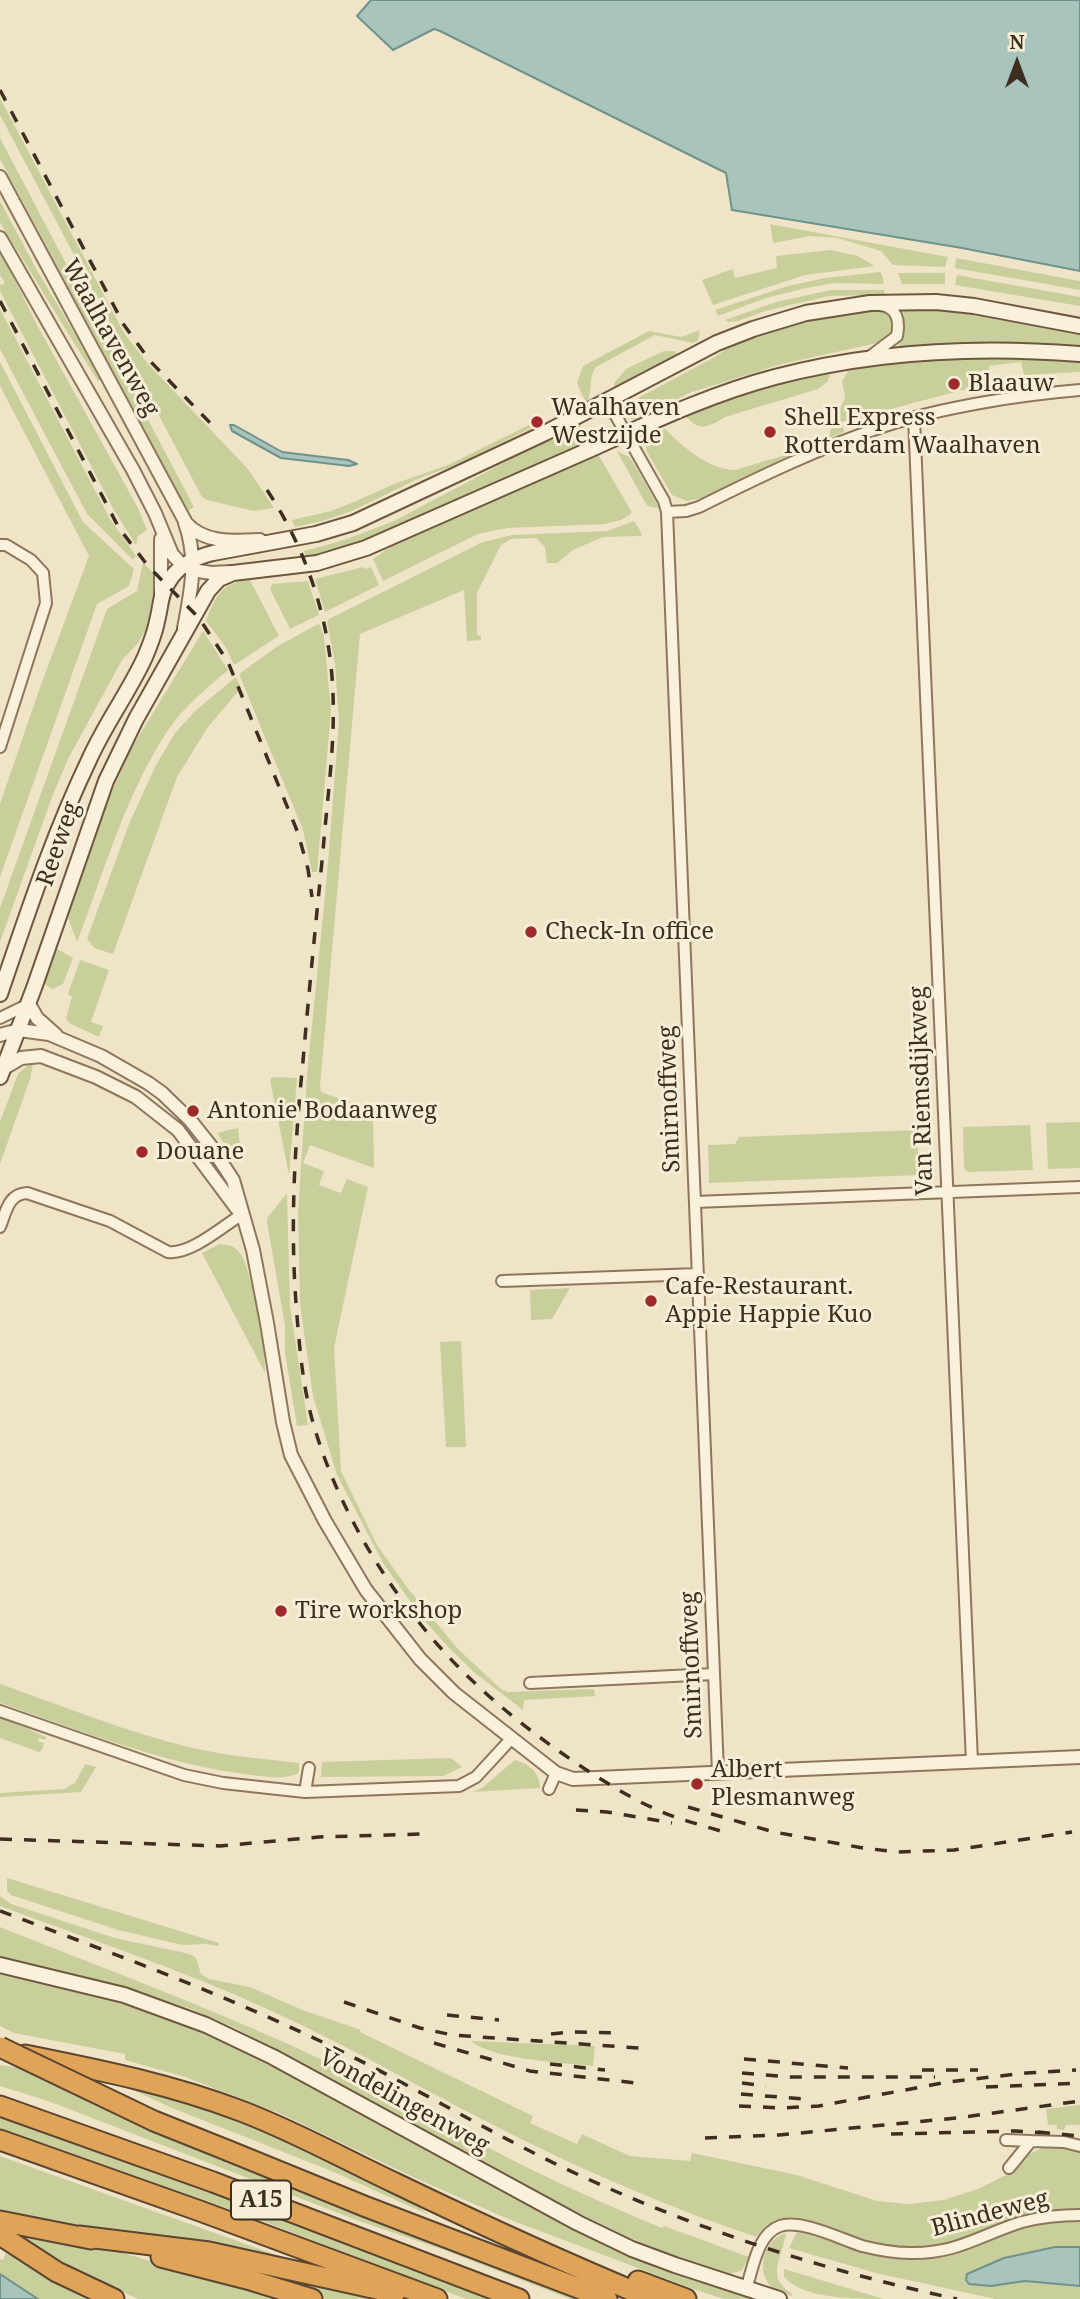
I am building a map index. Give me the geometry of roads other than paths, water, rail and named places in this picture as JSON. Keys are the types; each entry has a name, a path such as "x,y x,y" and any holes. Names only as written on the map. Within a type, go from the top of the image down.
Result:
{"highway":[{"name":"A15","path":"0,2049 154,2121 376,2211 607,2299"},
{"name":"A15","path":"0,2049 149,2081 240,2111 302,2137 463,2216 652,2299"},
{"name":"A15","path":"0,2106 238,2192 519,2299"},
{"name":"A15","path":"0,2140 437,2299"},
{"name":"A15","path":"463,2216 686,2299"},
{"name":"A15","path":"0,2221 79,2236 247,2278 312,2299"},
{"path":"0,2235 57,2272 114,2299"},
{"name":"A15","path":"79,2236 209,2252 422,2299"}],"main road":[{"path":"192,563 316,534 371,516 545,433 717,343 753,328 807,313 870,303 918,301 958,304 1080,326"},
{"path":"239,572 317,563 366,548 723,392 776,376 866,360 970,351 1022,350 1080,354"},
{"name":"Reeweg","path":"0,995 68,805 90,756 144,659 152,641 167,583 192,563"},
{"name":"Reeweg","path":"2,1072 29,1004 106,781 136,719 208,591 219,579 239,572"},
{"name":"Vondelingenweg","path":"0,1965 124,1994 206,2025 273,2057 578,2223 675,2265 779,2299"}],"street":[{"name":"Waalhavenweg","path":"0,177 191,532"},
{"name":"Waalhavenweg","path":"0,237 150,502 164,543"},
{"path":"866,360 897,336 898,327 895,313 889,306 870,303"},
{"path":"667,512 699,507 809,456 874,430 914,418 1004,400 1080,390"},
{"name":"Smirnoffweg","path":"607,400 664,501 667,512 718,1772"},
{"name":"Van Riemsdijkweg","path":"914,418 972,1762"},
{"path":"191,532 209,538 236,540 316,534"},
{"name":"Reeweg","path":"183,636 192,563 191,532"},
{"path":"164,543 175,559 192,563 211,573 239,572"},
{"name":"Reeweg","path":"160,603 164,543"},
{"path":"0,545 6,545 31,560 43,573 46,603 0,747"},
{"path":"0,1018 29,1004 37,1018 58,1038"},
{"path":"0,1035 19,1030 37,1032 101,1056 155,1088 177,1107 210,1145 233,1180 255,1262 286,1437 298,1472 352,1570 405,1643 454,1693 556,1773 573,1779 1080,1757"},
{"path":"2,1072 21,1058 41,1056 96,1077 136,1097 178,1130 241,1214"},
{"path":"695,1202 1080,1187"},
{"path":"0,1227 11,1199 19,1193 39,1195 110,1221 172,1253 190,1248 241,1214"},
{"path":"502,1281 698,1274"},
{"path":"530,1683 714,1674"},
{"path":"0,1711 184,1775 245,1787 305,1792 459,1786 476,1777 511,1739"},
{"path":"305,1792 309,1768"},
{"path":"549,1790 556,1773"},
{"path":"1006,2140 1064,2142 1080,2146"},
{"name":"Blindeweg","path":"1009,2168 1031,2141"},
{"name":"Blindeweg","path":"746,2289 764,2238 774,2229 786,2225 816,2230 875,2249 910,2253 952,2249 1035,2219 1080,2215"}],"water":[{"path":"371,0 1080,0 1080,271 962,248 732,210 726,173 440,31 434,29 393,50 357,16"},
{"path":"230,425 282,452 348,460 357,464 349,466 281,458 232,431"},
{"path":"1055,2247 1080,2247 1080,2286 1025,2281 991,2286 969,2284 966,2280 967,2274 1004,2258"},
{"path":"0,2274 38,2299 0,2299"}],"railway":[{"path":"0,90 124,325 150,361 217,430"},
{"path":"0,301 119,528 148,566 199,618 228,662 298,833 312,897"},
{"path":"267,490 294,537 314,588 327,641 333,695 332,754 300,1091 293,1212 294,1273 301,1362 321,1449 345,1507 393,1588 431,1637 466,1675 523,1725 610,1785 662,1812 727,1833"},
{"path":"688,1807 774,1832 898,1852 954,1850 1072,1832"},
{"path":"576,1810 607,1812 672,1823"},
{"path":"0,1839 220,1846 319,1837 423,1834"},
{"path":"0,1911 160,1972 279,2022 562,2167 658,2209 805,2260 957,2299"},
{"path":"344,2002 420,2028 452,2035 639,2048"},
{"path":"447,2015 499,2020"},
{"path":"551,2034 622,2033"},
{"path":"434,2043 530,2071 636,2083"},
{"path":"744,2059 848,2068"},
{"path":"550,2064 605,2070"},
{"path":"922,2070 978,2070"},
{"path":"739,2106 819,2106 948,2082 1076,2070"},
{"path":"742,2073 790,2077 935,2077"},
{"path":"742,2083 766,2086"},
{"path":"986,2087 1080,2083"},
{"path":"741,2094 804,2099"},
{"path":"705,2138 779,2135 957,2118 1080,2101"},
{"path":"891,2134 1015,2131 1048,2133"},
{"path":"1038,2132 1080,2136"}],"place":[{"name":"Blaauw","path":"954,384"},
{"name":"Waalhaven Westzijde","path":"537,422"},
{"name":"Shell Express Rotterdam Waalhaven","path":"770,432"},
{"name":"Check-In office","path":"531,932"},
{"name":"Antonie Bodaanweg","path":"193,1111"},
{"name":"Douane","path":"142,1152"},
{"name":"Cafe-Restaurant. Appie Happie Kuo","path":"651,1301"},
{"name":"Tire workshop","path":"281,1611"},
{"name":"Albert Plesmanweg","path":"697,1784"}]}
